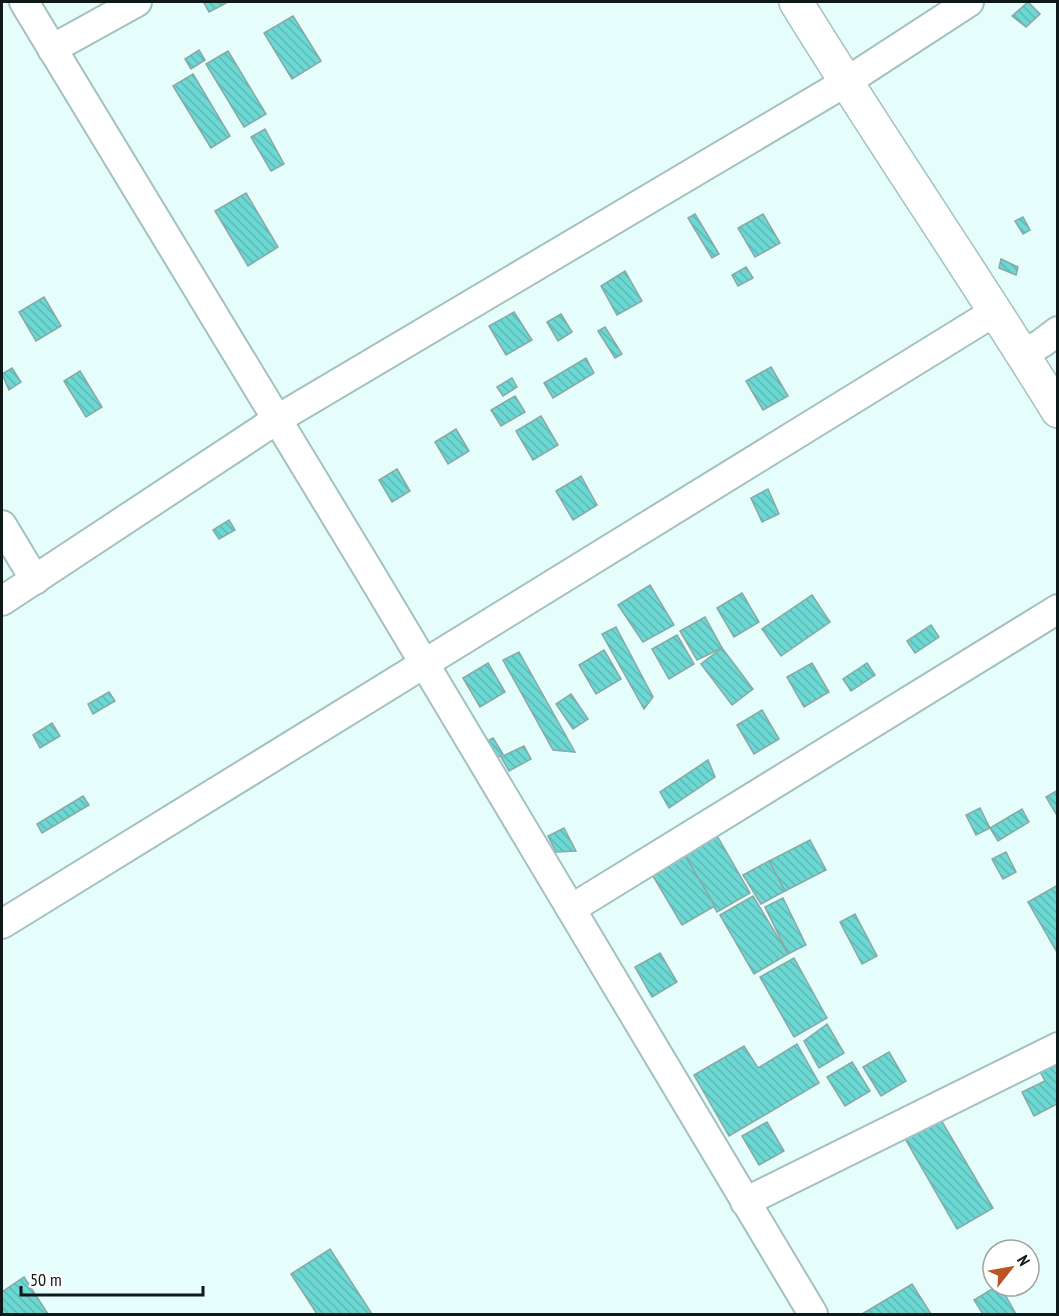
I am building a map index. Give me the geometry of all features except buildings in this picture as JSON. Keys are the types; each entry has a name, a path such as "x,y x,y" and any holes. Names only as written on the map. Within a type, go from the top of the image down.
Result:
{"street":[{"path":"24,2 424,663 813,1314"},
{"path":"52,49 137,2"},
{"path":"796,2 1058,411"},
{"path":"2,601 276,420 846,82 969,2"},
{"path":"2,924 996,312"},
{"path":"1023,354 1042,344 1058,331"},
{"path":"2,525 35,580"},
{"path":"571,909 1058,609"},
{"path":"746,1202 1058,1047"}]}
